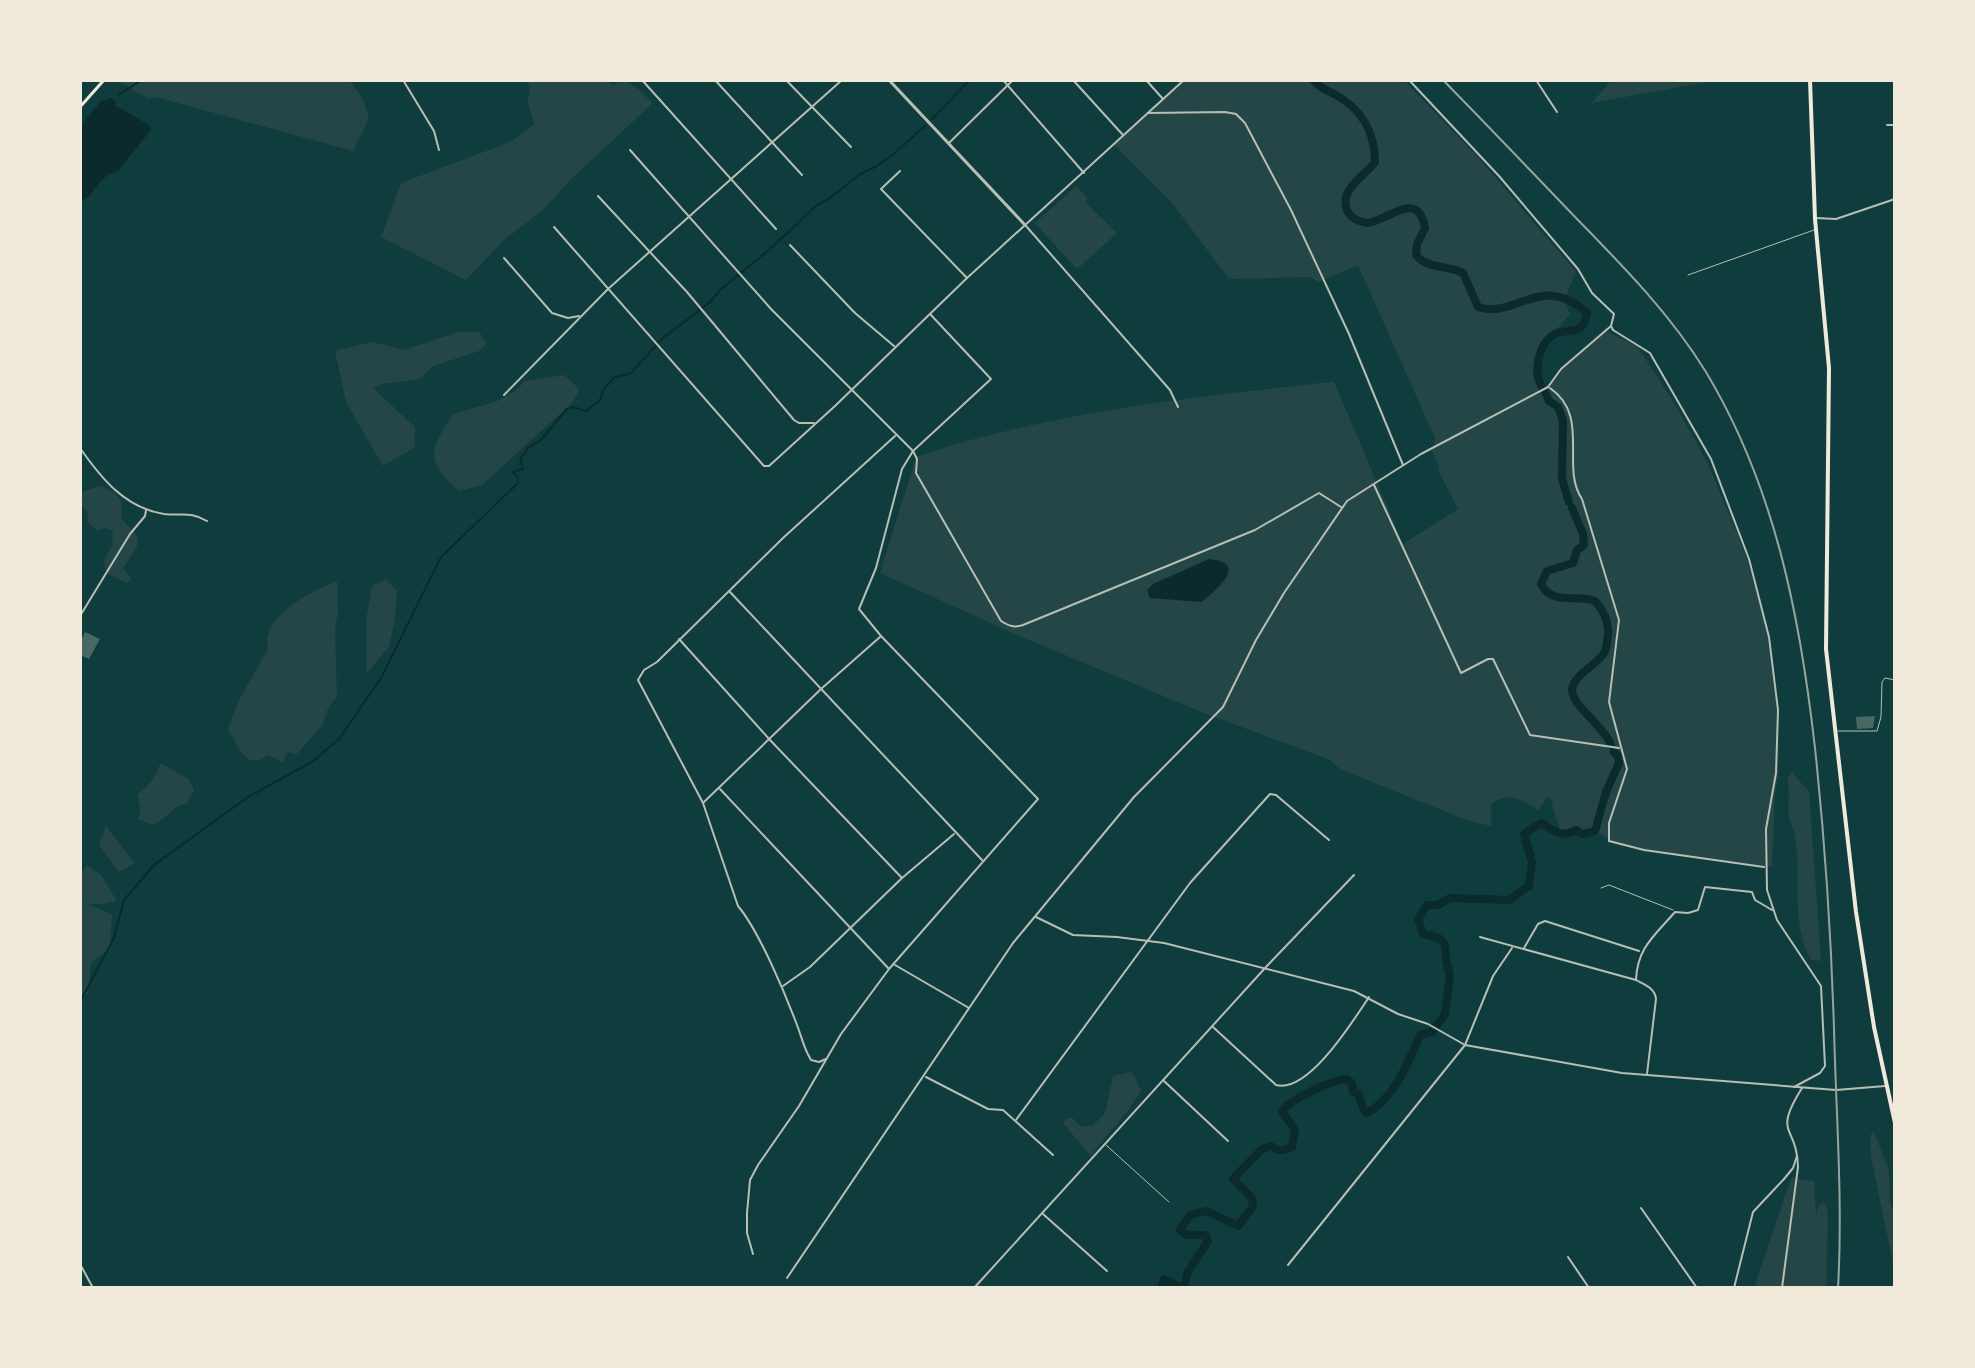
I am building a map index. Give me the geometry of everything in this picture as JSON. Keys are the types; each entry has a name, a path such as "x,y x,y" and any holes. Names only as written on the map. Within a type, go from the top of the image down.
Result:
{"main road":[{"path":"80,107 104,80"},
{"path":"1810,80 1815,219 1829,368 1826,649 1856,912 1872,1012 1895,1123"}],"street":[{"path":"403,80 434,131 439,150"},
{"path":"642,80 776,229"},
{"path":"715,80 802,175"},
{"path":"786,80 851,147"},
{"path":"504,395 580,315 842,80"},
{"path":"889,80 1025,225 1170,390 1178,407"},
{"path":"1003,80 1084,173"},
{"path":"948,144 1013,80"},
{"path":"1073,80 1124,136"},
{"path":"1146,80 1163,99"},
{"path":"554,227 764,466 775,461 817,423 894,346 1184,80"},
{"path":"787,1278 1013,943 1134,797 1223,707 1261,630 1312,549 1334,524 1347,501 1404,466 1541,392 1561,369 1611,326 1614,314 1592,293 1578,269 1492,169 1409,80"},
{"path":"1536,80 1557,112"},
{"path":"1147,113 1236,114 1245,123 1349,334 1404,466"},
{"path":"1887,125 1895,125"},
{"path":"630,150 771,309 913,451 917,459 916,473 1001,621 1013,627 1023,625 1255,530 1319,493 1342,509"},
{"path":"900,171 881,189 967,278"},
{"path":"598,196 698,305 794,420 817,423"},
{"path":"1815,219 1836,219 1895,199"},
{"path":"790,245 855,313 894,346"},
{"path":"504,258 552,313 568,318 580,315"},
{"path":"753,1254 747,1233 750,1180 799,1106 841,1034 889,969 1038,799 881,636 859,609 876,568 902,469 913,451 991,379 930,314"},
{"path":"1611,326 1615,332 1650,353 1711,459 1749,559 1769,637 1778,710 1776,773 1766,829 1765,867 1773,910 1821,986 1823,998 1825,1066 1820,1073 1794,1087"},
{"path":"1548,387 1563,399 1571,420 1575,446 1575,488 1582,499 1618,611 1609,702 1627,769 1609,823 1609,841 1644,850 1765,867"},
{"path":"827,1058 819,1062 811,1060 803,1048 781,987 748,918 738,906 703,803 638,680 644,670 657,662 783,538 897,435"},
{"path":"80,448 103,481 132,502 171,515 197,514 207,521"},
{"path":"1373,484 1461,673 1493,659 1530,735 1620,748"},
{"path":"80,616 130,534 145,516 146,509"},
{"path":"730,592 983,861"},
{"path":"703,803 821,689 881,636"},
{"path":"678,638 902,878"},
{"path":"720,789 889,969"},
{"path":"1016,1120 1190,883 1270,794 1276,795 1329,840"},
{"path":"781,987 810,967 902,878 955,833"},
{"path":"976,1287 1266,967 1354,875"},
{"path":"1636,980 1636,965 1641,951 1675,912 1698,910 1705,887 1752,892 1755,900 1773,910"},
{"path":"1036,917 1073,935 1146,940 1354,991 1465,1045 1647,1075 1838,1090 1887,1085"},
{"path":"1523,949 1538,924 1545,921 1641,951"},
{"path":"1480,937 1636,980 1655,993 1647,1075"},
{"path":"1288,1265 1465,1045 1493,976 1512,948"},
{"path":"894,964 969,1008"},
{"path":"1213,1026 1276,1085 1288,1086 1315,1068 1332,1050 1369,997"},
{"path":"925,1076 988,1109 1003,1110 1053,1155"},
{"path":"1163,1081 1228,1141"},
{"path":"1782,1288 1798,1176 1797,1155 1786,1129 1786,1119 1802,1087"},
{"path":"1734,1288 1753,1212 1793,1168 1797,1155"},
{"path":"1641,1208 1697,1288"},
{"path":"1042,1213 1107,1271"},
{"path":"1568,1257 1589,1288"},
{"path":"80,1264 93,1288"}],"lane":[{"path":"1688,275 1816,229"},
{"path":"1836,732 1877,731 1881,717 1882,682 1885,678 1895,680"},
{"path":"1601,888 1609,885 1671,907 1675,912"},
{"path":"1105,1144 1169,1202"}],"shaded area":[{"path":"117,80 350,80 364,101 369,118 353,151 156,97 148,99"},
{"path":"528,80 608,80 613,85 624,82 634,86 653,103 569,181 545,208 504,240 466,280 381,237 401,183 510,142 534,125 527,99 530,93"},
{"path":"1181,80 1404,80 1479,158 1576,272 1564,300 1570,315 1547,343 1532,375 1548,386 1604,330 1637,346 1675,404 1709,466 1745,553 1767,629 1779,711 1772,867 1644,850 1616,844 1596,831 1583,834 1576,830 1560,835 1552,800 1548,797 1538,810 1515,798 1504,798 1491,804 1491,826 1469,821 1340,769 1330,760 1204,713 1015,634 880,573 916,457 966,441 1069,417 1174,400 1279,388 1334,382 1403,544 1458,509 1432,452 1435,438 1358,265 1319,282 1309,277 1229,279 1172,203 1113,144"},
{"path":"1611,80 1718,80 1592,103"},
{"path":"110,98 115,100 116,106 149,125 151,130 118,171 106,176 81,202 80,127 100,102"},
{"path":"1076,186 1087,197 1086,203 1117,233 1077,269 1035,223"},
{"path":"458,332 479,332 487,343 479,351 433,366 420,379 373,388 415,427 415,447 383,466 346,402 335,351 372,342 404,350"},
{"path":"564,375 578,388 571,404 482,485 459,491 440,472 434,455 436,446 453,414 495,402 515,391 525,381"},
{"path":"99,486 112,491 121,500 121,518 137,535 137,547 123,568 131,579 127,583 106,573 104,560 112,546 113,531 106,528 97,531 87,521 88,512 80,504 80,493"},
{"path":"1209,559 1221,562 1228,571 1221,584 1202,602 1150,598 1147,590 1153,584"},
{"path":"386,579 397,591 395,619 389,647 367,673 366,620 372,586"},
{"path":"337,581 337,697 328,708 323,724 297,754 287,752 283,763 269,755 259,760 249,760 228,729 239,700 268,649 267,637 272,626 290,606"},
{"path":"161,763 189,779 194,790 187,803 153,825 137,819 141,812 137,795 152,781"},
{"path":"1792,772 1809,792 1821,961 1811,960 1801,930 1797,851 1789,812 1787,780"},
{"path":"106,826 134,863 119,872 99,845"},
{"path":"86,865 101,875 117,901 87,904 112,914 110,948 91,963 88,993 80,999 80,900 84,901 80,899 80,877"},
{"path":"1132,1072 1141,1090 1091,1156 1063,1123 1067,1118 1072,1118 1081,1126 1093,1126 1105,1113 1113,1076"},
{"path":"1874,1132 1889,1171 1890,1203 1895,1214 1895,1272 1871,1158 1871,1134"},
{"path":"1791,1178 1814,1181 1816,1216 1818,1206 1826,1205 1826,1288 1754,1288"}],"building":[{"path":"85,632 100,639 89,659 80,655 80,642"},
{"path":"1875,716 1873,728 1857,729 1856,717"}],"waterway":[{"path":"118,95 142,80"},
{"path":"932,119 970,80"},
{"path":"1313,80 1352,106 1365,122 1372,141 1375,162 1354,183 1345,202 1353,218 1368,223 1402,209 1416,210 1425,228 1417,244 1416,255 1425,263 1463,273 1478,307 1504,308 1542,296 1556,296 1571,301 1587,313 1580,328 1556,333 1544,345 1538,367 1542,387"},
{"path":"80,1002 114,938 124,900 154,865 248,797 312,762 339,739 381,678 441,557 518,483 518,477 513,472 523,469 520,459 528,448 541,440 567,409 573,407 586,411 600,400 603,390 615,377 630,374 663,338 710,302 817,205 860,174 877,166 925,126"},
{"path":"1545,392 1549,401 1558,407 1563,420 1562,479 1569,502"},
{"path":"1572,508 1583,534 1584,545 1577,550 1573,563 1547,571 1541,584 1546,591 1558,597 1595,601 1605,616 1608,630 1605,651 1576,680 1572,690 1577,703 1611,745"},
{"path":"1161,1288 1164,1279 1178,1286 1185,1285 1187,1273 1208,1241 1205,1235 1187,1235 1180,1230 1190,1215 1207,1211 1238,1226 1253,1206 1252,1198 1233,1179 1261,1150 1271,1146 1281,1150 1292,1147 1295,1130 1282,1111 1287,1106 1322,1086 1347,1079 1367,1113 1385,1099 1400,1078 1420,1035 1432,1032 1445,1014 1450,975 1445,944 1439,938 1423,934 1418,919 1427,905 1438,905 1450,898 1509,900 1529,886 1532,862 1524,834 1541,823 1562,833 1595,831 1606,792 1619,763 1614,752"}],"railway":[{"path":"1443,80 1629,273 1678,331 1706,372 1730,416 1767,507 1781,554 1801,650 1822,818 1839,1158 1838,1288"}]}
